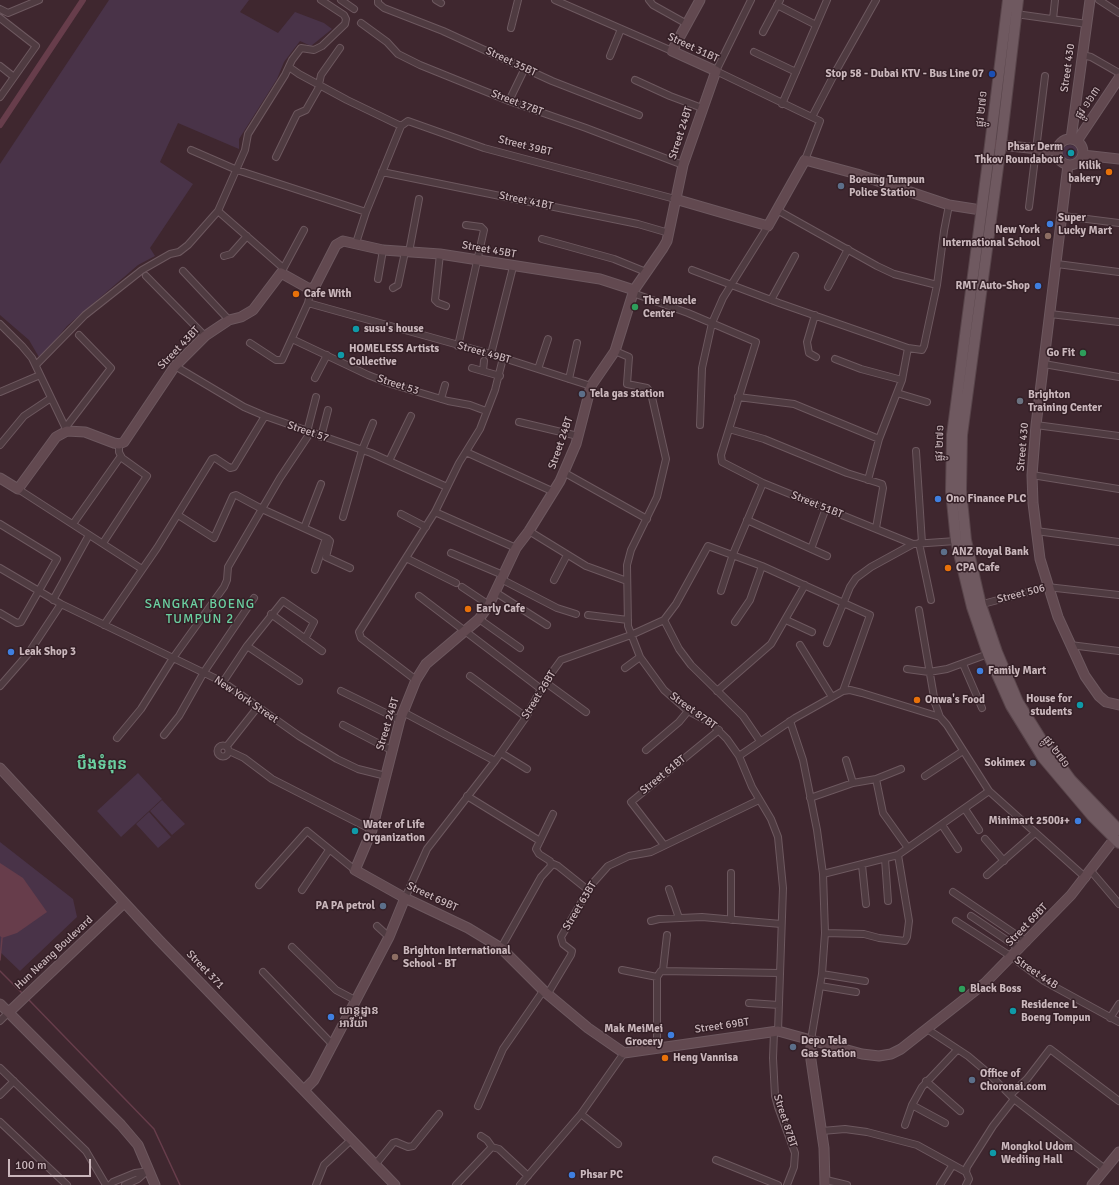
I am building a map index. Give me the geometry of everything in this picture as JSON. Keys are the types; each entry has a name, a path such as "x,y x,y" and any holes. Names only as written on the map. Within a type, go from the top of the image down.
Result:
{"main road":[{"name":"ផ្លូវ ២៧១","path":"1008,0 996,145 962,436 961,490 966,540 976,606 1018,702 1033,727 1071,780 1118,836"},
{"name":"ផ្លូវ ២៧១","path":"1018,0 996,145 981,210 952,435 951,491 956,541 976,606 988,654 1011,706 1043,758 1092,816 1118,836"}],"street":[{"path":"0,9 8,13 39,0"},
{"path":"36,365 85,315 142,270 170,254 179,252 188,245 218,210 245,150 248,134 292,60 302,48 314,50 318,49 345,24 346,19 344,14 321,0"},
{"path":"341,0 354,9"},
{"name":"Street 35BT","path":"378,0 378,3 384,8 443,31 525,68 639,115"},
{"path":"511,28 518,0"},
{"name":"Street 31BT","path":"555,0 716,71 820,121 805,160"},
{"path":"649,0 686,24"},
{"path":"672,51 700,0"},
{"name":"Street 24BT","path":"355,870 372,830 402,716 416,680 426,664 479,619 496,592 516,548 529,531 565,472 578,436 591,386 615,351 633,292 664,248 669,233 683,165 702,108 716,71 751,0"},
{"path":"782,104 827,0"},
{"path":"812,117 876,0"},
{"path":"1053,19 1055,0"},
{"name":"Street 430","path":"1074,140 1082,55 1090,0"},
{"path":"1099,0 1119,13"},
{"path":"763,32 779,3 816,25"},
{"path":"1016,14 1087,24"},
{"path":"0,18 36,46 0,97"},
{"name":"Street 37BT","path":"361,24 387,42 398,54 406,59 509,101 586,128 683,165"},
{"path":"610,56 621,29"},
{"path":"276,157 294,120 298,114 306,110 320,84 321,75 340,48"},
{"path":"754,52 796,72"},
{"path":"1082,55 1090,57 1119,73"},
{"path":"0,66 14,77"},
{"path":"289,67 299,74 371,112 401,126 366,212 356,243"},
{"path":"509,101 525,68"},
{"path":"1029,207 1045,76"},
{"name":"ផ្លូវ ១៦៣","path":"1074,140 1119,78"},
{"path":"635,80 670,96 702,108"},
{"name":"Street 39BT","path":"401,126 408,121 416,123 484,148 675,199 768,226"},
{"path":"1074,140 1082,147 1083,155 1078,163 1068,166 1059,159 1057,151 1062,143 1074,140"},
{"path":"996,145 1057,151"},
{"path":"192,150 237,170 366,212"},
{"path":"1083,155 1119,160"},
{"path":"700,425 702,368 712,323 719,305 768,226 805,160 949,205 981,210"},
{"name":"Street 430","path":"1068,166 1036,425 1032,475 1036,531 1040,560 1047,587 1070,645 1085,676 1099,696 1106,702 1119,705"},
{"name":"Street 41BT","path":"382,172 638,224 669,233"},
{"path":"393,288 398,285 419,199"},
{"path":"692,270 771,300 908,348 918,351 922,350 937,285 949,205"},
{"path":"218,210 282,270 306,288 311,289 308,303 286,353 280,361 250,343"},
{"path":"777,210 894,274 937,285"},
{"path":"1063,216 1119,223"},
{"path":"458,346 484,229 466,225"},
{"path":"282,270 304,230"},
{"path":"224,256 231,254 247,236"},
{"path":"542,239 614,259 646,272"},
{"name":"Street 45BT","path":"311,289 315,286 339,242 343,241 383,250 440,254 600,280 633,292"},
{"path":"828,287 848,249"},
{"path":"378,280 383,250"},
{"path":"440,254 435,300 446,306"},
{"path":"771,300 795,256"},
{"path":"1057,264 1119,272"},
{"path":"491,354 513,267"},
{"name":"Street 43BT","path":"119,444 126,440 175,366 205,336 229,320 241,317 253,310 282,270"},
{"path":"182,271 229,320"},
{"path":"146,276 205,336"},
{"path":"633,292 756,342 729,429 764,439 883,486 876,528"},
{"name":"Street 49BT","path":"308,303 491,354 591,386"},
{"path":"1050,314 1119,322"},
{"path":"815,315 807,342 809,353 816,357"},
{"path":"0,324 22,346 36,365 67,429"},
{"path":"18,489 56,437 67,429 111,368 79,335"},
{"name":"Street 53","path":"292,339 368,375 441,399 470,405 486,411"},
{"path":"538,369 548,339"},
{"path":"569,379 577,343"},
{"path":"868,480 879,439 902,380 908,348"},
{"name":"Street 87BT","path":"615,351 629,357 627,384 647,388 651,393 663,440 666,459 664,474 657,497 632,550 627,565 628,620 630,635 640,657 664,690 688,711 718,730 739,756 759,800 772,820 778,837 783,888 779,1005 773,1058 775,1096 795,1153 794,1167 787,1185"},
{"path":"315,378 327,355"},
{"path":"416,680 359,635 435,512 447,487 480,429 500,376 503,358"},
{"path":"835,359 861,369 902,380"},
{"path":"483,371 484,361"},
{"path":"1044,364 1119,377"},
{"name":"Street 57","path":"175,366 244,407 308,432 362,450 447,487"},
{"path":"472,368 500,376"},
{"path":"0,392 40,375"},
{"path":"441,399 445,385"},
{"path":"897,393 927,402"},
{"path":"117,738 148,698 173,658 226,584 228,567 308,432 316,396"},
{"path":"738,397 794,404 879,439"},
{"path":"0,445 24,416 51,398"},
{"path":"321,436 328,410"},
{"path":"104,624 178,515 212,459 214,458 230,468 234,467 265,416"},
{"path":"389,461 411,416"},
{"path":"519,422 578,436"},
{"path":"343,517 362,450 373,423"},
{"path":"1036,425 1119,436"},
{"path":"67,429 84,432 119,444 119,452 121,456 147,476 102,543"},
{"name":"Street 51BT","path":"729,429 721,455 721,460 724,463 762,483 918,543"},
{"path":"916,451 918,543 931,600"},
{"path":"466,452 554,492"},
{"path":"73,524 121,456"},
{"path":"565,472 647,519"},
{"path":"1032,475 1119,489"},
{"path":"0,478 142,569"},
{"path":"721,591 732,554 762,483"},
{"path":"304,528 321,484"},
{"path":"178,515 214,538 234,494 262,509 326,538 330,541 326,557 350,568"},
{"path":"811,549 826,508"},
{"path":"435,512 516,548"},
{"path":"401,514 426,527"},
{"path":"746,520 827,556"},
{"path":"0,524 57,559 19,624 0,613"},
{"path":"529,531 586,566 627,581"},
{"path":"1036,531 1119,542"},
{"path":"54,600 89,535"},
{"path":"315,570 326,538"},
{"path":"827,643 850,587 856,578 871,567 918,543 956,541"},
{"name":"Street 26BT","path":"405,898 427,848 501,753 526,717 545,682 561,660 630,635 664,620 676,604 708,546 732,554"},
{"path":"451,553 502,577 558,608 576,614"},
{"path":"732,554 870,615 843,691"},
{"path":"554,580 568,555"},
{"path":"406,558 456,583"},
{"path":"735,622 750,600 762,566"},
{"name":"New York Street","path":"0,568 38,592 61,604 222,682 257,708 336,759 358,769 386,776"},
{"path":"717,691 771,644 805,585"},
{"path":"462,587 489,605"},
{"name":"Street 506","path":"976,606 1047,587 1119,595"},
{"path":"496,592 547,625"},
{"path":"418,596 541,689"},
{"path":"164,735 179,716 204,672 254,598"},
{"path":"222,682 271,614 283,601 313,620 314,625 305,639"},
{"path":"0,686 28,654 61,604"},
{"path":"919,610 929,672 940,717 989,791 1035,833 1088,874 1119,904"},
{"path":"271,614 322,651"},
{"path":"588,616 628,620"},
{"path":"479,619 520,648"},
{"path":"664,620 679,649 687,660 743,716 760,741"},
{"path":"786,620 812,632"},
{"path":"800,645 832,697"},
{"path":"1070,645 1119,651"},
{"path":"247,646 299,681"},
{"path":"907,669 929,672 947,669 988,654"},
{"path":"625,668 640,657"},
{"path":"963,664 982,708"},
{"path":"470,676 526,717"},
{"path":"545,682 586,712"},
{"path":"739,756 790,722 843,691 850,690 862,693 940,717"},
{"path":"341,691 402,716 495,761"},
{"path":"257,708 228,749 244,758 272,779 372,830"},
{"path":"646,750 679,722 688,711"},
{"path":"790,722 803,760 817,830 823,874 825,933 822,974 811,1040 811,1060 822,1131 826,1182 847,1185"},
{"path":"343,725 392,751"},
{"name":"Street 61BT","path":"664,845 658,835 631,802 718,730"},
{"path":"925,776 963,751"},
{"path":"501,753 527,769"},
{"path":"846,760 853,783"},
{"name":"Street 371","path":"0,768 124,903 395,1185"},
{"path":"810,798 853,783 876,779 901,769"},
{"path":"876,779 883,813 908,848"},
{"path":"823,874 898,855 989,791"},
{"path":"467,796 540,841"},
{"name":"Street 63BT","path":"478,1106 503,1049 530,1009 542,994 550,990 571,955 572,951 563,944 561,937 588,890 608,866 629,856 651,852 759,800"},
{"path":"964,809 979,830"},
{"path":"553,814 540,841 537,851 588,890"},
{"path":"942,825 958,849"},
{"name":"Street 69BT","path":"258,885 307,831 355,870 405,898 446,916 484,936 502,948 545,992 588,1028 624,1053 656,1047 776,1031 862,1054 880,1056 891,1054 901,1049 985,983 1027,942 1088,874 1118,836"},
{"path":"987,875 1035,833"},
{"path":"985,839 1004,861"},
{"path":"302,890 329,850"},
{"path":"825,933 864,934 879,938 905,941 909,921 898,855"},
{"path":"885,859 888,901"},
{"path":"502,948 541,877 551,863"},
{"path":"862,865 866,904"},
{"path":"731,873 731,920"},
{"path":"669,889 679,918"},
{"path":"953,892 1027,942"},
{"path":"304,1090 314,1080 389,937 405,898"},
{"name":"Hun Neang Boulevard","path":"0,1021 124,903"},
{"path":"971,916 1020,949"},
{"path":"652,921 702,917 781,924"},
{"name":"Street 44B","path":"956,921 1012,957 1044,981 1119,1022"},
{"path":"377,926 389,937"},
{"path":"656,1047 657,977 663,970 667,935"},
{"path":"292,947 336,990 355,1000"},
{"path":"622,970 657,977"},
{"path":"663,970 780,973"},
{"path":"263,972 332,1044"},
{"path":"822,974 865,981"},
{"path":"820,986 856,992"},
{"path":"749,1003 779,1005"},
{"path":"0,1004 121,1125 138,1145 148,1172 155,1185"},
{"path":"1110,1018 1119,1004"},
{"path":"927,1029 987,1072 1012,1097 1105,1169"},
{"path":"966,1185 969,1179 966,1172 967,1167 981,1144 1012,1097 1050,1049 1119,1101"},
{"path":"905,1125 912,1105 926,1081 957,1050"},
{"path":"520,1185 580,1114 624,1053"},
{"path":"0,1068 86,1151 106,1185"},
{"path":"0,1095 14,1081"},
{"path":"926,1081 960,1111"},
{"path":"912,1105 945,1123"},
{"path":"375,1165 393,1143 396,1142 408,1147 413,1146 439,1114"},
{"path":"580,1114 618,1144"},
{"path":"0,1122 67,1185"},
{"path":"822,1131 844,1129 867,1132 917,1145 952,1166 966,1172"},
{"path":"482,1136 488,1140 492,1147 499,1149 528,1176"},
{"path":"316,1185 324,1166 351,1140"},
{"path":"456,1185 492,1147"},
{"path":"1092,1185 1119,1152"},
{"path":"716,1160 778,1185"},
{"path":"940,1185 952,1166"},
{"path":"110,1185 113,1182 135,1173 148,1172"},
{"path":"125,1185 148,1172"}],"shaded area":[{"path":"109,0 249,0 240,12 278,33 295,12 324,23 332,29 311,46 300,41 284,62 277,79 239,139 239,149 178,123 160,162 193,184 150,248 155,256 138,265 67,326 40,359 29,340 0,315 0,164"},
{"path":"1067,145 1073,145 1078,150 1076,159 1073,161 1067,161 1062,156 1062,150"},
{"path":"138,773 162,799 121,837 97,811"},
{"path":"162,800 185,824 172,835 150,811"},
{"path":"149,812 171,837 158,848 136,824"},
{"path":"0,842 73,899 77,917 20,971 0,952"},
{"path":"0,863 23,878 47,912 17,933 2,938 0,936"}],"waterway":[{"path":"0,125 83,0"},
{"path":"0,960 2,938"},
{"path":"0,971 23,994"},
{"path":"29,1000 154,1129 180,1185"}],"place":[{"name":"Stop 58 - Dubai KTV - Bus Line 07","path":"992,74"},
{"name":"Phsar Derm Thkov Roundabout","path":"1071,153"},
{"name":"Kilik bakery","path":"1109,172"},
{"name":"Boeung Tumpun Police Station","path":"841,186"},
{"name":"Super Lucky Mart","path":"1050,224"},
{"name":"New York International School","path":"1048,236"},
{"name":"RMT Auto-Shop","path":"1038,286"},
{"name":"Cafe With","path":"296,294"},
{"name":"The Muscle Center","path":"635,307"},
{"name":"susu's house","path":"356,329"},
{"name":"Go Fit","path":"1083,353"},
{"name":"HOMELESS Artists Collective","path":"341,355"},
{"name":"Tela gas station","path":"582,394"},
{"name":"Brighton Training Center","path":"1020,401"},
{"name":"Ono Finance PLC","path":"938,499"},
{"name":"ANZ Royal Bank","path":"944,552"},
{"name":"CPA Cafe","path":"948,568"},
{"name":"Early Cafe","path":"468,609"},
{"name":"Leak Shop 3","path":"11,652"},
{"name":"Family Mart","path":"980,671"},
{"name":"Onwa's Food","path":"917,700"},
{"name":"House for students","path":"1080,705"},
{"name":"Sokimex","path":"1033,763"},
{"name":"Minimart 2500៛+","path":"1078,821"},
{"name":"Water of Life Organization","path":"355,831"},
{"name":"PA PA petrol","path":"383,906"},
{"name":"Brighton International School - BT","path":"395,957"},
{"name":"Black Boss","path":"962,989"},
{"name":"Residence L Boeng Tompun","path":"1013,1011"},
{"name":"យាន្ដដ្ឋាន អារីយ៉ា","path":"331,1017"},
{"name":"Mak MeiMei Grocery","path":"671,1035"},
{"name":"Depo Tela Gas Station","path":"793,1047"},
{"name":"Heng Vannisa","path":"665,1058"},
{"name":"Office of Choronai.com","path":"972,1080"},
{"name":"Mongkol Udom Wediing Hall","path":"993,1153"},
{"name":"Phsar PC","path":"572,1175"}],"district":[{"name":"SANGKAT BOENG TUMPUN 2","path":"200,612"},
{"name":"បឹងទំពុន","path":"102,765"}]}
